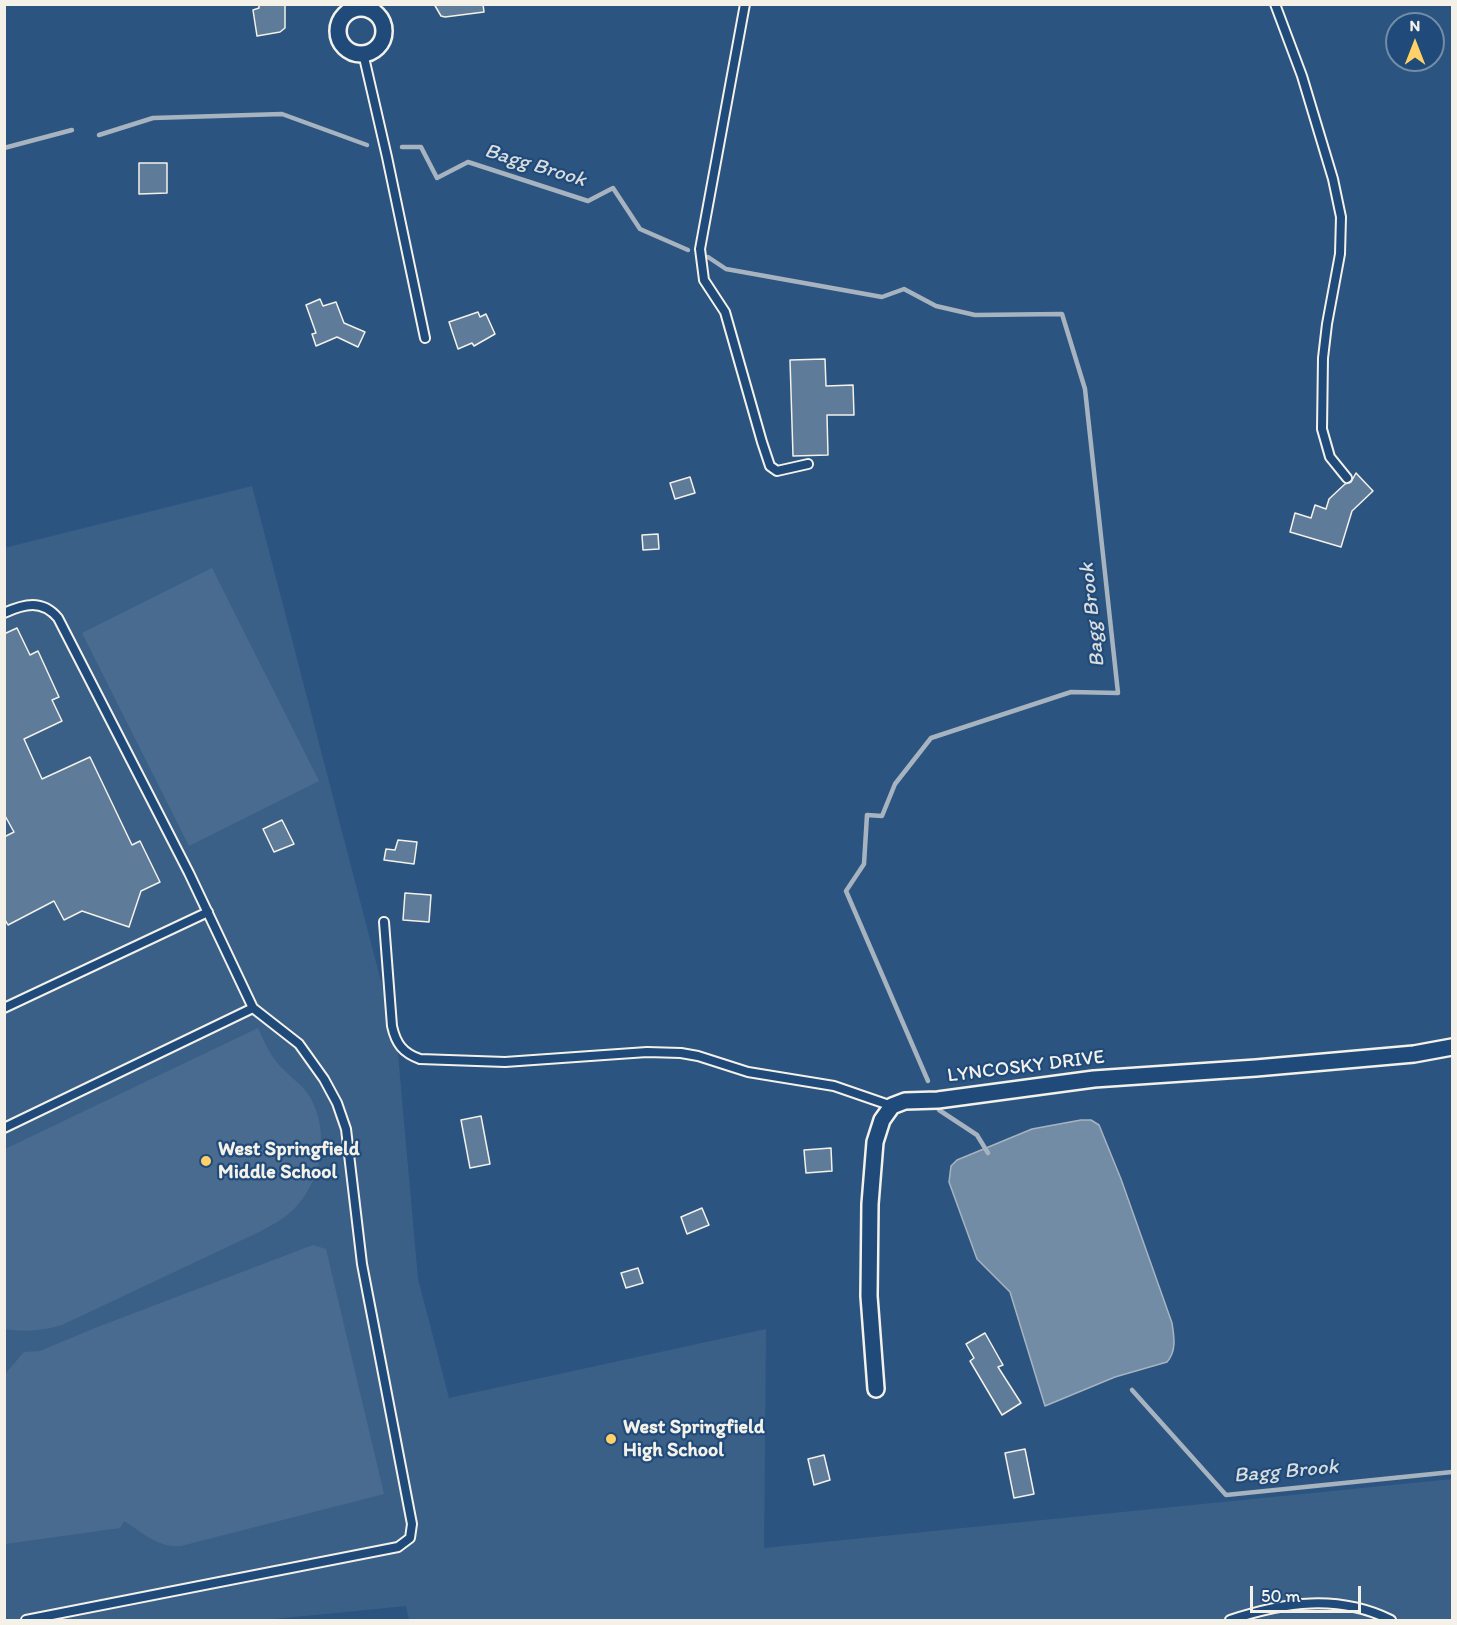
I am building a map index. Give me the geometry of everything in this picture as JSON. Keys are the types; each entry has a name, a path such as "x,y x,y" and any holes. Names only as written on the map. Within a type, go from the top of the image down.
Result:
{"street":[{"path":"356,6 374,12 381,20 383,27 379,45 363,53 351,51 345,47 338,34 341,19 356,6"},
{"name":"LYNCOSKY DRIVE","path":"892,1106 905,1101 938,1100 1083,1080 1414,1054 1452,1047"},
{"path":"876,1389 869,1296 870,1204 875,1142 882,1120 892,1106"}],"lane":[{"path":"745,4 700,249 702,269 704,280 725,312 770,466 777,471 808,464"},
{"path":"1275,4 1302,76 1330,167 1341,217 1340,254 1328,314 1323,358 1322,429 1330,457 1347,478"},
{"path":"363,53 425,338"},
{"path":"4,614 24,605 36,604 49,609 58,618 208,912 253,1008 299,1044 337,1103 346,1129 362,1264 411,1514 412,1530 410,1538 398,1547 26,1620"},
{"path":"4,1008 208,912"},
{"path":"384,922 392,1026 397,1043 409,1055 420,1059 504,1062 626,1053 681,1053 748,1072 834,1086 892,1106"},
{"path":"4,1128 253,1008"},
{"path":"1230,1620 1308,1603 1332,1603 1373,1612 1390,1620"}],"shaded area":[{"name":"West Springfield Middle School","path":"252,486 397,1043 418,1279 449,1398 766,1329 764,1548 1452,1479 1452,1620 409,1620 406,1606 264,1620 5,1620 4,548"},
{"path":"212,568 319,781 189,846 82,633"},
{"path":"258,1028 275,1060 310,1097 320,1125 320,1156 317,1170 304,1198 282,1219 259,1232 62,1325 34,1330 5,1329 5,1149"},
{"path":"1091,1120 1099,1125 1121,1179 1172,1323 1174,1348 1167,1362 1115,1377 1045,1406 1010,1292 977,1259 949,1182 951,1166 957,1160 1032,1129"},
{"path":"313,1245 326,1249 384,1494 181,1546 158,1542 124,1521 120,1528 5,1544 5,1374 24,1352 40,1351"}],"building":[{"path":"259,4 285,4 285,28 280,32 257,36 253,10 259,8"},
{"path":"434,4 483,4 484,12 445,17 441,16"},
{"path":"139,163 167,163 167,193 139,194"},
{"path":"320,299 323,306 336,302 344,323 365,332 358,347 337,337 316,346 312,334 316,333 306,305"},
{"path":"478,312 480,317 486,314 495,334 474,346 472,343 458,349 449,322"},
{"path":"825,359 826,386 853,385 854,415 827,415 828,455 793,456 790,360"},
{"path":"1356,473 1373,491 1352,511 1341,547 1290,532 1295,513 1311,518 1315,505 1326,509 1329,499 1345,484 1351,482"},
{"path":"690,477 695,493 675,499 670,483"},
{"path":"658,534 659,549 643,550 642,535"},
{"path":"17,628 30,655 38,651 59,697 52,700 62,721 24,739 42,779 90,757 132,845 140,841 160,882 141,891 129,927 82,911 64,920 54,901 8,925 4,918 4,837 14,832 4,814 4,634"},
{"path":"282,820 294,844 274,852 263,829"},
{"path":"398,840 417,842 414,864 384,860 386,849 395,850"},
{"path":"405,893 431,895 429,922 403,920"},
{"path":"481,1116 490,1164 470,1168 461,1120"},
{"path":"831,1148 832,1171 806,1173 804,1150"},
{"path":"702,1208 709,1225 687,1234 681,1217"},
{"path":"638,1268 643,1283 626,1288 621,1273"},
{"path":"985,1333 1003,1365 998,1367 1021,1403 1002,1415 970,1361 974,1358 966,1344"},
{"path":"1025,1449 1034,1494 1014,1498 1005,1453"},
{"path":"824,1455 830,1480 814,1485 808,1459"}],"waterway":[{"name":"Bagg Brook","path":"99,135 153,118 282,114 367,145"},
{"name":"Bagg Brook","path":"4,148 72,130"},
{"name":"Bagg Brook","path":"402,147 421,147 437,178 468,162 588,201 613,188 640,229 688,250"},
{"name":"Bagg Brook","path":"708,257 726,269 882,297 904,289 936,306 975,315 1062,314 1085,389 1118,693 1071,692 931,738 895,784 882,816 867,815 864,864 846,891 928,1081"},
{"name":"Bagg Brook","path":"939,1110 977,1135 988,1153"},
{"name":"Bagg Brook","path":"1132,1390 1226,1495 1452,1472"}],"place":[{"name":"West Springfield Middle School","path":"206,1161"},
{"name":"West Springfield High School","path":"611,1439"}]}
